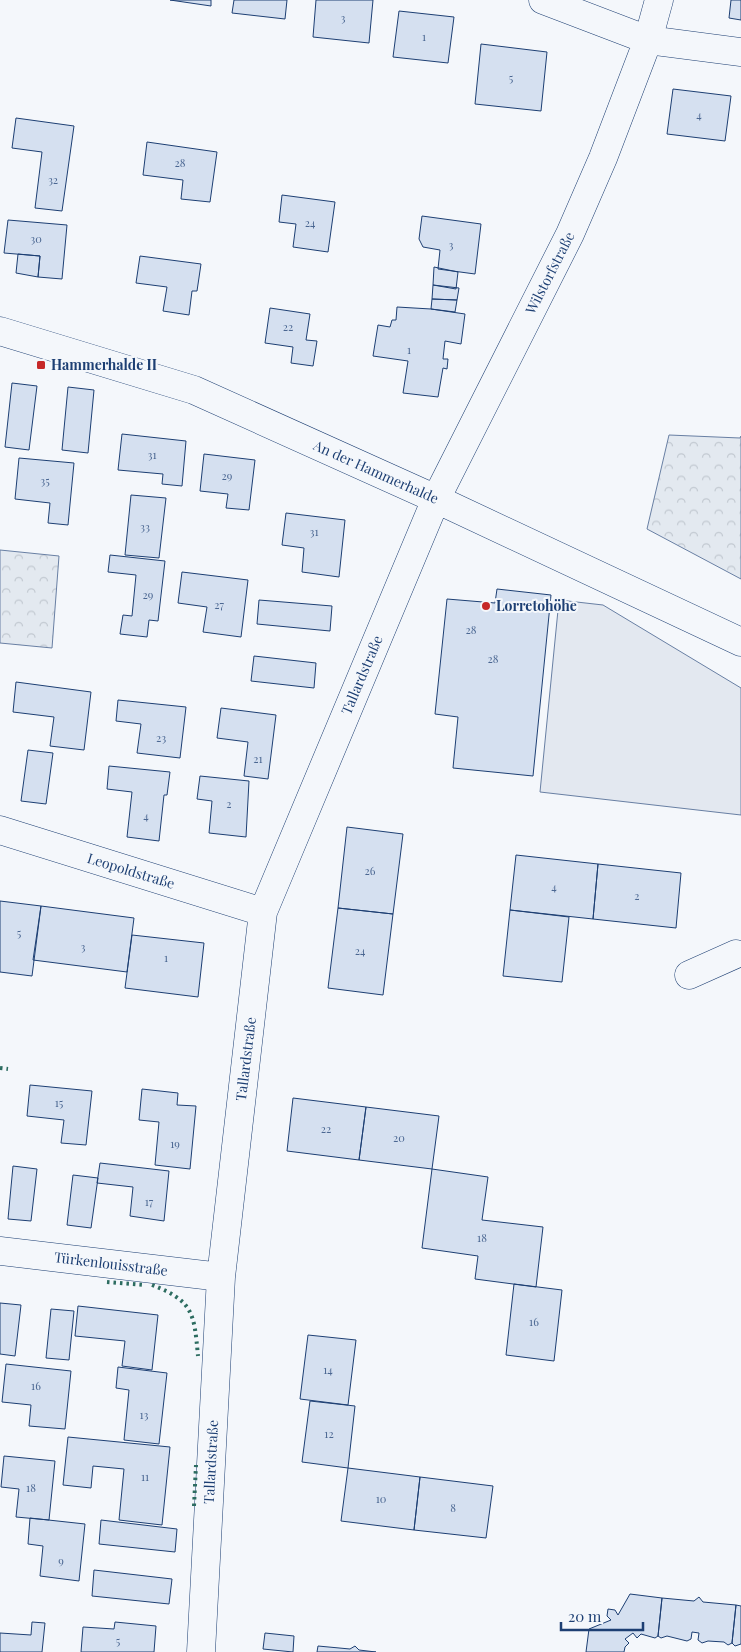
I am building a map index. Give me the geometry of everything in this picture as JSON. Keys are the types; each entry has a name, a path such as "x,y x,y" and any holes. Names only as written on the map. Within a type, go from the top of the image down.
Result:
{"street":[{"path":"543,0 648,40 741,52"},
{"name":"Wilstorfstraße","path":"436,499 570,234 648,40 659,0"},
{"name":"An der Hammerhalde","path":"0,331 194,390 436,499 741,642"},
{"name":"Tallardstraße","path":"201,1652 221,1277 263,912 436,499"},
{"name":"Leopoldstraße","path":"0,830 263,912"},
{"path":"689,975 739,951"},
{"name":"Türkenlouisstraße","path":"0,1251 221,1277"}],"green space":[{"path":"669,435 740,438 741,436 741,579 647,529"},
{"path":"0,550 59,556 52,648 0,643"}],"shaded area":[{"path":"559,600 603,605 741,688 741,815 540,792"}],"building":[{"path":"170,0 211,0 211,6"},
{"path":"234,0 287,0 285,19 232,13"},
{"path":"316,0 373,0 369,43 313,37"},
{"path":"731,0 741,0 741,20 729,18"},
{"path":"399,11 454,17 448,63 393,57"},
{"path":"481,44 547,52 541,111 475,104"},
{"path":"673,89 731,96 725,141 667,134"},
{"path":"16,118 74,126 62,211 35,208 42,152 12,148"},
{"path":"147,142 217,152 210,202 181,199 183,180 143,175"},
{"path":"282,195 335,202 328,252 293,247 296,224 279,222"},
{"path":"422,216 481,224 475,274 438,269 440,250 423,247 419,239"},
{"path":"8,220 67,225 62,279 38,277 40,256 4,253"},
{"path":"18,254 40,256 38,277 16,273"},
{"path":"140,256 201,264 197,291 192,291 189,315 163,311 167,287 136,283"},
{"path":"434,267 458,272 456,289 433,285"},
{"path":"433,285 459,288 457,300 432,299"},
{"path":"432,299 457,300 455,312 431,309"},
{"path":"397,307 465,314 461,344 445,341 443,359 448,359 447,369 443,368 438,397 403,393 408,361 373,356 378,325 390,327 392,320 396,320"},
{"path":"270,308 310,314 306,340 317,341 313,366 291,363 293,347 265,343"},
{"path":"12,383 37,386 29,450 5,447"},
{"path":"68,387 94,390 88,453 62,450"},
{"path":"122,434 186,441 182,486 162,484 163,474 118,470"},
{"path":"204,454 255,460 249,510 226,508 228,494 200,491"},
{"path":"19,458 74,463 68,525 48,523 50,503 15,499"},
{"path":"131,495 166,498 159,558 125,555"},
{"path":"286,513 345,520 339,577 302,572 304,548 282,545"},
{"path":"110,555 165,561 158,621 149,620 147,637 120,634 123,615 132,616 136,575 108,572"},
{"path":"182,572 248,580 241,637 203,632 207,607 178,603"},
{"path":"497,589 551,595 533,776 453,768 458,717 435,714 447,599 495,603"},
{"path":"259,600 332,606 330,631 257,624"},
{"path":"254,656 316,663 314,688 251,681"},
{"path":"16,682 91,692 84,750 50,746 54,717 13,712"},
{"path":"118,700 186,707 180,758 137,753 141,724 116,721"},
{"path":"221,708 276,715 268,779 244,776 248,742 217,738"},
{"path":"28,750 53,753 46,804 21,801"},
{"path":"109,766 170,772 167,795 164,795 159,841 127,837 132,792 107,789"},
{"path":"200,776 249,781 246,837 209,833 212,801 197,799"},
{"path":"347,827 403,834 393,914 338,908"},
{"path":"516,855 598,864 593,919 510,910"},
{"path":"598,864 681,873 676,928 593,919"},
{"path":"0,901 41,906 32,976 0,972"},
{"path":"41,906 134,918 127,972 33,960"},
{"path":"338,908 393,914 383,995 328,988"},
{"path":"510,910 569,917 562,982 503,976"},
{"path":"132,935 204,943 198,997 125,988"},
{"path":"30,1085 92,1091 86,1145 61,1143 64,1120 27,1116"},
{"path":"142,1089 178,1093 177,1105 196,1106 190,1169 155,1165 159,1122 139,1120"},
{"path":"293,1098 366,1107 359,1160 287,1151"},
{"path":"366,1107 439,1116 432,1169 359,1160"},
{"path":"100,1163 169,1171 164,1221 130,1216 133,1187 97,1183"},
{"path":"13,1166 37,1169 31,1221 8,1219"},
{"path":"432,1169 488,1177 482,1220 543,1227 536,1287 475,1279 478,1256 422,1248"},
{"path":"73,1175 98,1178 91,1228 67,1225"},
{"path":"514,1284 562,1290 554,1361 506,1355"},
{"path":"0,1303 21,1305 15,1356 0,1354"},
{"path":"78,1306 158,1315 152,1370 122,1366 125,1341 75,1336"},
{"path":"51,1309 74,1311 69,1360 46,1358"},
{"path":"308,1335 356,1340 348,1405 300,1399"},
{"path":"6,1364 71,1371 65,1429 29,1426 31,1405 2,1402"},
{"path":"118,1367 167,1373 159,1444 124,1440 129,1390 116,1388"},
{"path":"310,1401 355,1406 348,1468 302,1462"},
{"path":"68,1437 170,1447 162,1525 119,1520 124,1469 93,1466 91,1488 63,1485"},
{"path":"4,1456 55,1461 49,1520 16,1517 19,1489 1,1487"},
{"path":"348,1468 420,1477 414,1530 341,1521"},
{"path":"420,1477 493,1486 486,1538 414,1530"},
{"path":"30,1518 85,1524 79,1581 40,1576 43,1546 28,1544"},
{"path":"101,1520 177,1529 175,1552 99,1544"},
{"path":"94,1570 172,1579 169,1604 92,1596"},
{"path":"630,1594 662,1598 658,1636 655,1638 641,1634 637,1638 633,1633 625,1639 629,1643 625,1647 624,1652 586,1652 589,1629 611,1620 607,1616 608,1609 615,1610 618,1615"},
{"path":"699,1597 703,1602 736,1605 732,1643 728,1645 724,1642 708,1641 702,1643 698,1640 699,1633 692,1632 691,1639 687,1641 667,1636 661,1638 658,1636 662,1598 694,1601"},
{"path":"736,1605 741,1606 741,1644 735,1646 732,1643"},
{"path":"32,1622 45,1623 42,1652 0,1652 0,1633 31,1635"},
{"path":"115,1622 156,1626 154,1652 81,1652 83,1627 114,1629"},
{"path":"265,1633 294,1636 293,1652 263,1649"},
{"path":"318,1646 350,1649 355,1646 359,1650 376,1652 317,1652"}],"hedge":[{"path":"0,1068 8,1069"},
{"path":"107,1282 145,1285"},
{"path":"152,1285 166,1291 184,1303 193,1319 198,1356"},
{"path":"194,1506 196,1465"}],"place":[{"name":"Hammerhalde II","path":"41,365"},
{"name":"Lorretohöhe","path":"486,606"}]}
